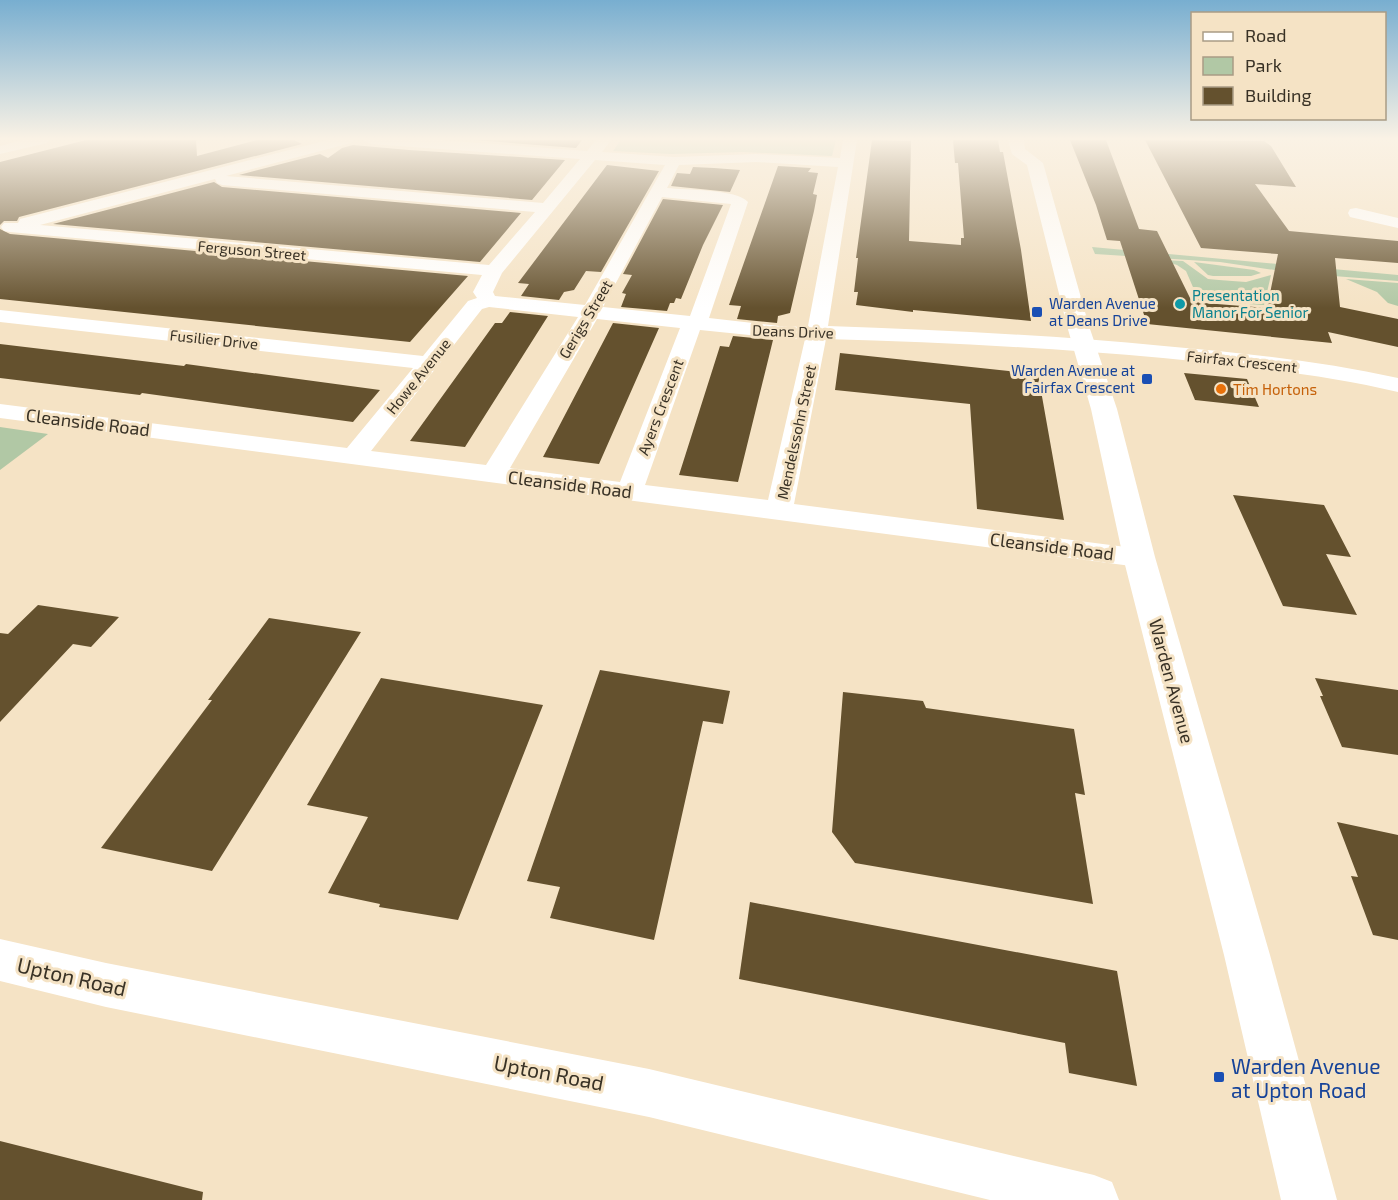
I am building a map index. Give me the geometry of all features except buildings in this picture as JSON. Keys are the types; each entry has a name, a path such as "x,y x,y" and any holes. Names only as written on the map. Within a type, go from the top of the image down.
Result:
{"main road":[{"name":"Warden Avenue","path":"1048,196 1085,345 1104,409 1139,557 1247,955 1309,1200"}],"street":[{"path":"5,228 130,196"},
{"path":"415,196 548,208"},
{"path":"495,303 483,292 494,272 558,196"},
{"name":"Gerigs Street","path":"493,475 655,196"},
{"name":"Ayers Crescent","path":"629,492 740,202 734,199 701,196"},
{"name":"Mendelssohn Street","path":"779,512 818,332 840,196"},
{"path":"1356,213 1398,223"},
{"name":"Ferguson Street","path":"5,228 494,272"},
{"name":"Deans Drive","path":"495,303 784,333 818,332 1085,345"},
{"name":"Howe Avenue","path":"353,457 475,305 495,303"},
{"name":"Fusilier Drive","path":"0,316 429,363"},
{"name":"Fairfax Crescent","path":"1085,345 1277,363 1398,385"},
{"name":"Cleanside Road","path":"0,411 1139,557"},
{"name":"Upton Road","path":"0,960 106,986 638,1090 1094,1200"}],"green space":[{"path":"1092,247 1398,275 1398,281 1295,273 1220,262 1095,254"},
{"path":"1161,260 1183,261 1208,279 1246,282 1271,275 1264,305 1199,301 1186,271 1177,265"},
{"path":"1194,262 1254,270 1261,273 1251,276 1213,276 1208,275"},
{"path":"1346,279 1398,283 1398,306 1388,303 1377,292"},
{"path":"0,427 48,434 0,470"}],"place":[{"name":"Presentation Manor For Senior","path":"1180,304"},
{"name":"Warden Avenue at Deans Drive","path":"1037,312"},
{"name":"Warden Avenue at Fairfax Crescent","path":"1147,379"},
{"name":"Tim Hortons","path":"1221,389"},
{"name":"Warden Avenue at Upton Road","path":"1219,1077"}]}
